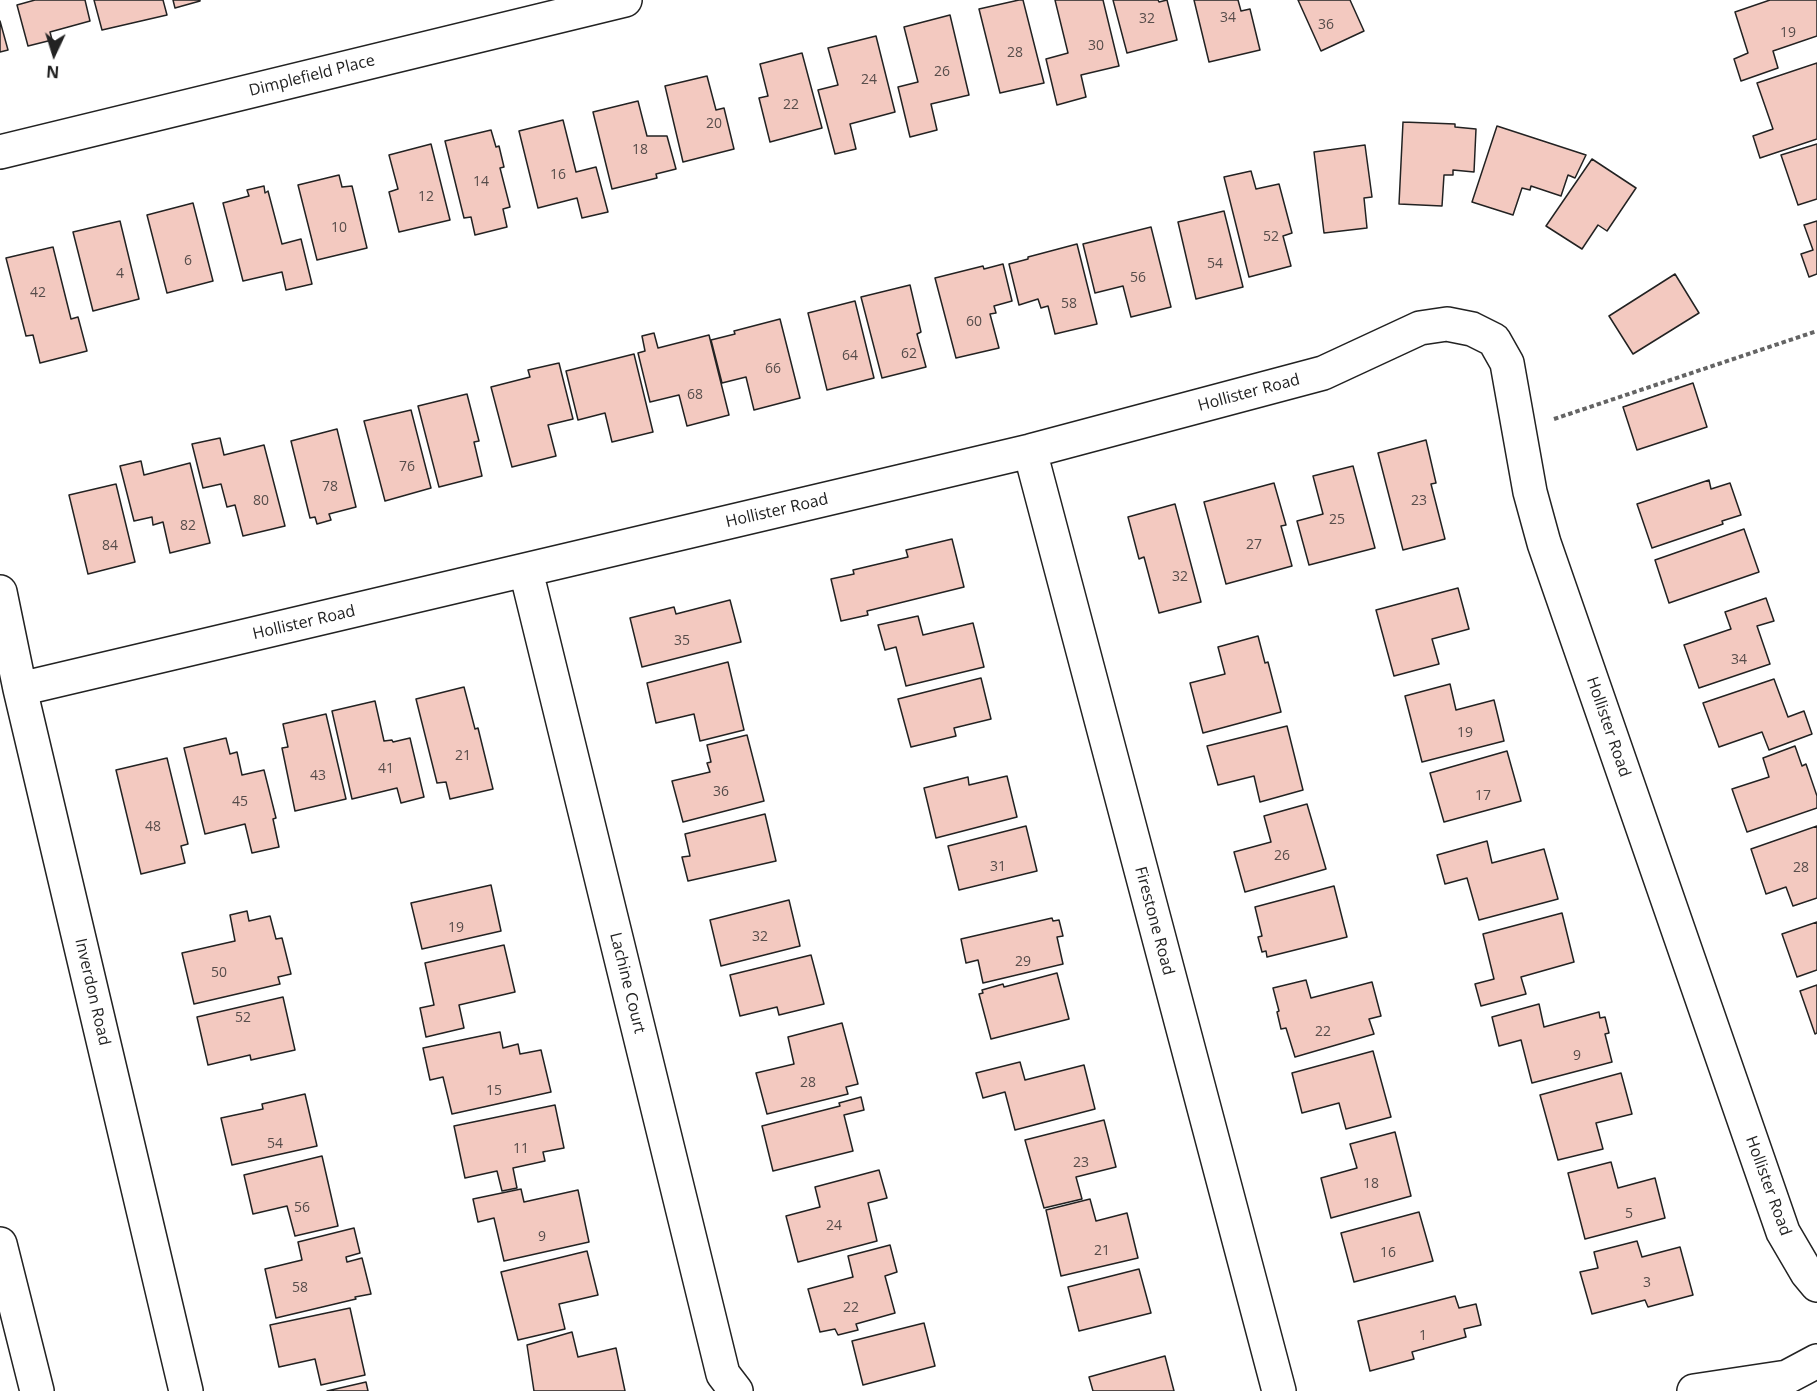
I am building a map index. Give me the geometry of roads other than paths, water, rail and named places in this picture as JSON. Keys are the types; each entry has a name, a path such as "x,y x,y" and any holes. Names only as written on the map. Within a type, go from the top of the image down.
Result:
{"main road":[{"name":"Dimplefield Place","path":"0,153 625,0"},
{"name":"Hollister Road","path":"20,689 1030,451 1323,373 1420,328 1447,324 1472,329 1494,340 1507,363 1530,492 1544,543 1783,1232 1807,1274 1817,1285"},
{"name":"Firestone Road","path":"1030,451 1279,1391"},
{"name":"Lachine Court","path":"526,571 723,1374 736,1391"},
{"name":"Inverdon Road","path":"0,592 20,689 186,1391"},
{"path":"0,1244 37,1391"},
{"path":"1694,1391 1787,1377 1817,1361"}]}
